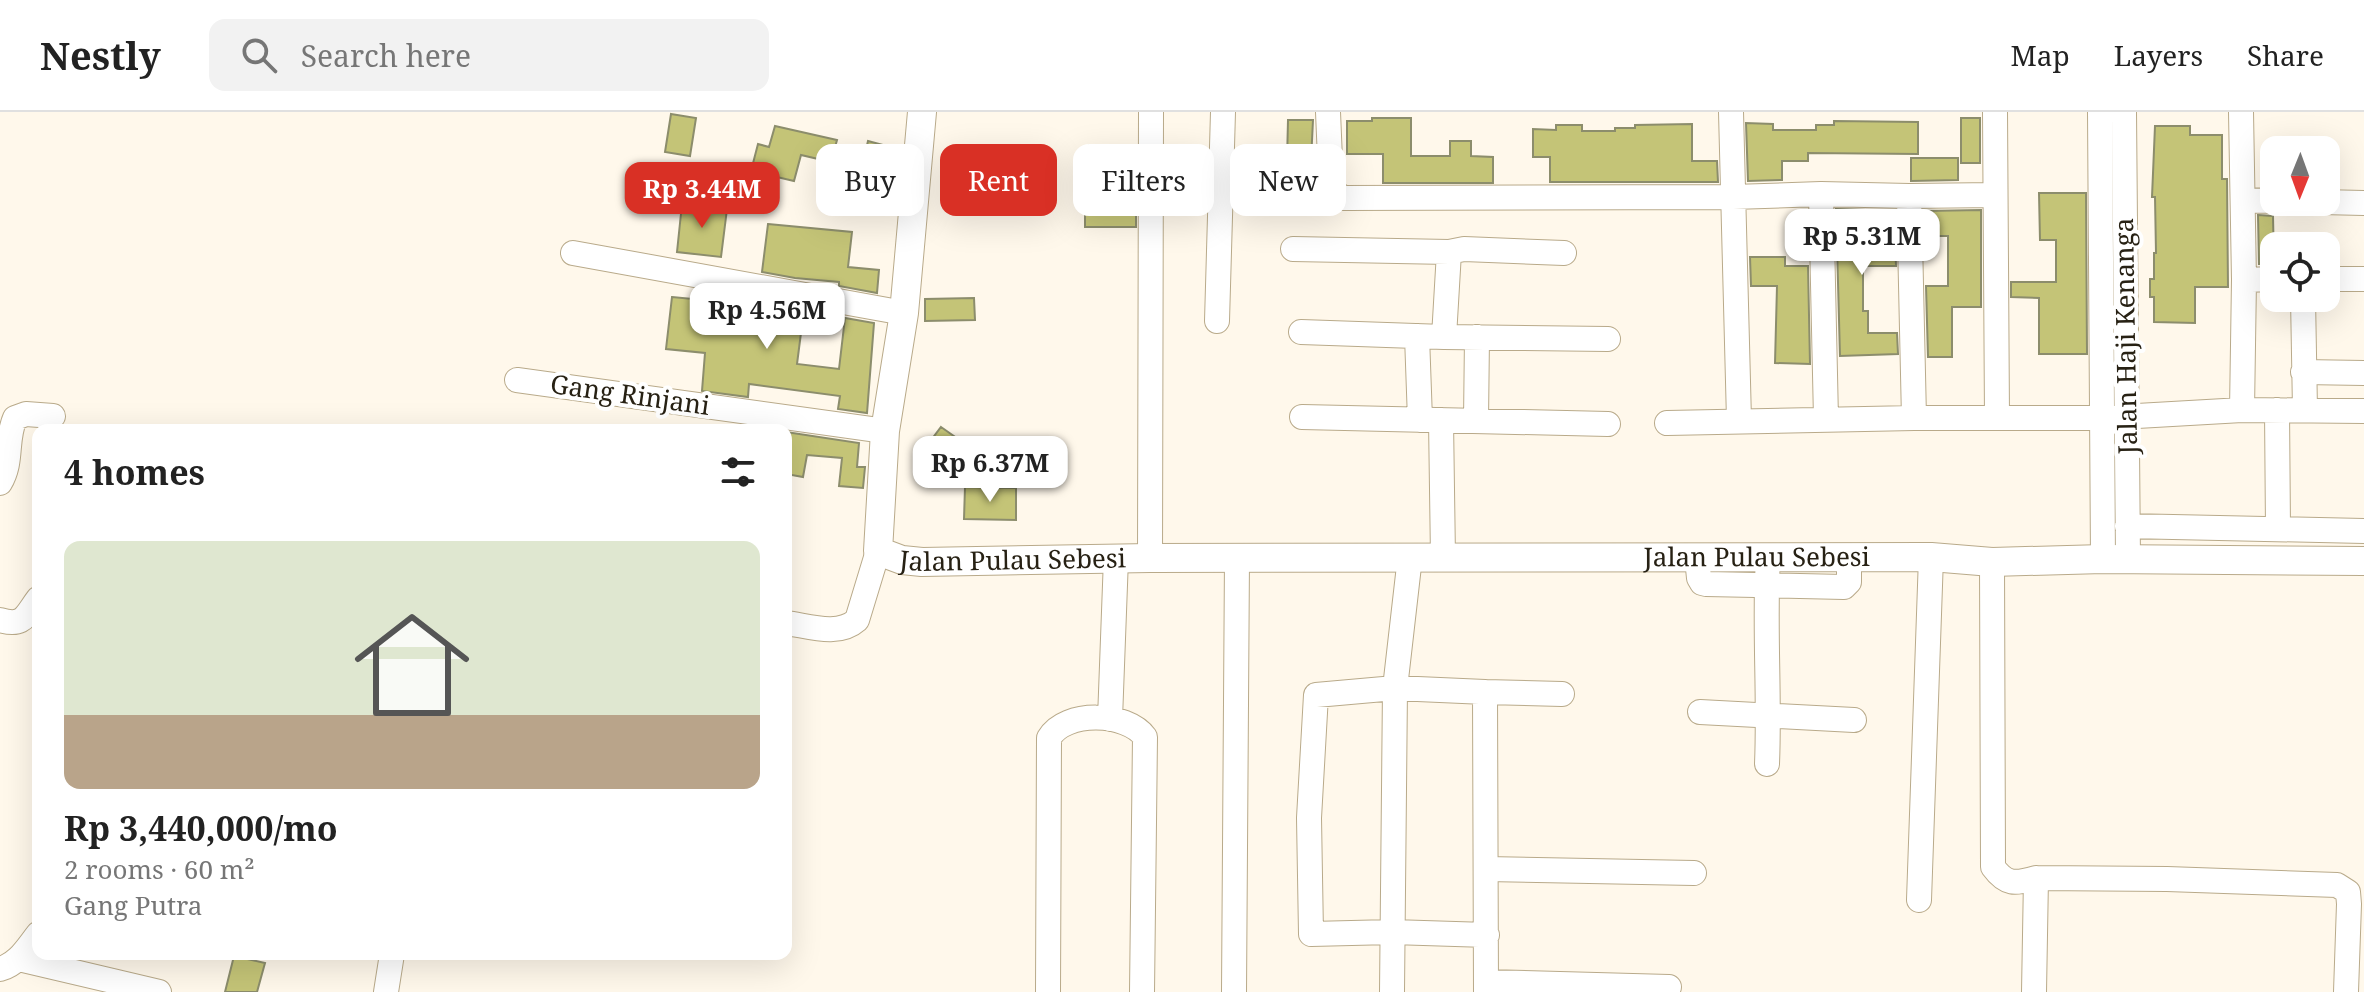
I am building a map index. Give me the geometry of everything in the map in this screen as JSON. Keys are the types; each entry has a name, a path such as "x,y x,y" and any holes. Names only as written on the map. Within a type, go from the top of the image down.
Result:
{"street":[{"path":"792,624 837,630 852,625 857,620 878,551 885,431 904,313 922,112"},
{"name":"Jalan Pulau Sebesi","path":"1150,558 1151,112"},
{"path":"1217,321 1223,112"},
{"path":"1328,112 1331,183 1333,191 1343,198 1994,195"},
{"path":"1731,112 1739,420"},
{"path":"1995,112 1997,417"},
{"name":"Jalan Haji Kenanga","path":"2100,112 2102,418 2115,559"},
{"name":"Jalan Haji Kenanga","path":"2115,559 2127,526 2124,112"},
{"path":"2241,112 2244,200 2242,410"},
{"path":"1821,194 1826,419"},
{"path":"1909,196 1914,418"},
{"path":"2244,200 2260,201"},
{"path":"2340,202 2364,203"},
{"path":"1293,249 1449,252 1464,249 1564,253"},
{"path":"1444,337 1449,252"},
{"path":"573,253 904,313"},
{"path":"2244,280 2260,279"},
{"path":"2340,279 2364,279"},
{"path":"2303,312 2305,410"},
{"path":"1301,332 1608,339"},
{"path":"1417,336 1431,420 1443,558"},
{"path":"1476,420 1477,337"},
{"path":"2303,372 2364,373"},
{"name":"Gang Rinjani","path":"517,380 885,431"},
{"path":"1667,423 2102,418 2242,410 2364,411"},
{"path":"2277,410 2283,529 2289,561"},
{"path":"0,483 9,462 9,432 15,418 26,414 53,416"},
{"path":"1302,417 1608,424"},
{"path":"2127,526 2364,531"},
{"name":"Jalan Pulau Sebesi","path":"878,551 911,562 1116,558 1697,558 1767,572 1849,558 1931,557 1992,562 2115,559 2364,561"},
{"path":"1392,992 1395,688 1410,557"},
{"path":"1919,900 1931,557"},
{"path":"1110,719 1116,558"},
{"path":"1234,992 1237,558"},
{"path":"1992,562 1993,867 2000,877 2009,882 2036,878 2183,880 2353,888"},
{"path":"1767,572 1767,764"},
{"path":"0,620 13,624 20,622 32,607"},
{"path":"1487,935 1392,932 1311,934 1309,818 1316,695 1395,688 1562,694"},
{"path":"1485,692 1486,987 1669,987"},
{"path":"1700,712 1854,720"},
{"path":"1048,992 1049,738 1057,728 1075,718 1110,719 1133,726 1145,737 1142,992"},
{"path":"1486,869 1694,873"},
{"path":"2034,992 2036,878"},
{"path":"2346,992 2348,892 2353,888"},
{"path":"9,964 32,940"},
{"path":"386,992 391,960"},
{"path":"9,964 159,992"}],"building":[{"path":"671,114 696,118 690,156 665,152"},
{"path":"1372,118 1411,118 1411,156 1450,156 1450,141 1471,141 1471,156 1493,157 1493,183 1383,183 1383,154 1347,154 1347,121 1372,121"},
{"path":"1961,118 1980,118 1980,163 1961,163"},
{"path":"1288,120 1313,120 1312,144 1287,144"},
{"path":"1834,121 1918,122 1918,154 1808,153 1808,161 1782,161 1782,180 1748,181 1746,123 1773,124 1773,130 1816,130 1816,125 1834,125"},
{"path":"1692,124 1692,161 1717,161 1718,182 1550,182 1550,157 1533,157 1533,129 1556,130 1556,125 1582,125 1582,131 1615,131 1615,128 1635,128 1635,125"},
{"path":"775,126 837,140 836,144 816,144 816,158 801,155 794,181 751,171 758,144 769,147"},
{"path":"2155,126 2190,126 2190,135 2222,135 2222,179 2227,179 2228,287 2195,287 2195,323 2154,322 2150,279 2154,279 2156,253 2155,197 2152,197"},
{"path":"1911,158 1958,158 1958,180 1911,181"},
{"path":"2039,193 2086,193 2087,354 2039,354 2039,298 2011,297 2011,282 2056,282 2056,240 2040,240"},
{"path":"682,204 727,209 721,257 677,252"},
{"path":"1836,209 1894,211 1896,266 1863,266 1863,311 1868,311 1868,333 1897,333 1898,354 1840,356"},
{"path":"1981,210 1981,307 1952,307 1952,357 1928,357 1926,286 1948,286 1948,236 1925,236 1924,211"},
{"path":"2258,215 2273,216 2273,232 2260,232 2259,264"},
{"path":"1085,216 1136,216 1136,227 1085,227"},
{"path":"768,224 852,232 848,267 879,270 877,293 839,286 839,282 762,272"},
{"path":"1750,257 1785,257 1785,266 1808,266 1810,364 1775,363 1777,286 1751,286"},
{"path":"672,297 713,301 713,297 792,308 789,332 801,333 797,364 839,369 845,318 874,323 867,413 838,409 840,396 749,384 748,397 702,391 705,353 666,349"},
{"path":"974,298 975,320 925,321 925,299"},
{"path":"941,427 968,446 947,474 920,455"},
{"path":"792,433 859,443 857,467 865,467 863,488 839,486 842,458 807,455 803,477 792,475"},
{"path":"965,487 1016,488 1016,520 964,519"},
{"path":"233,960 265,963 257,992 225,992"}]}
